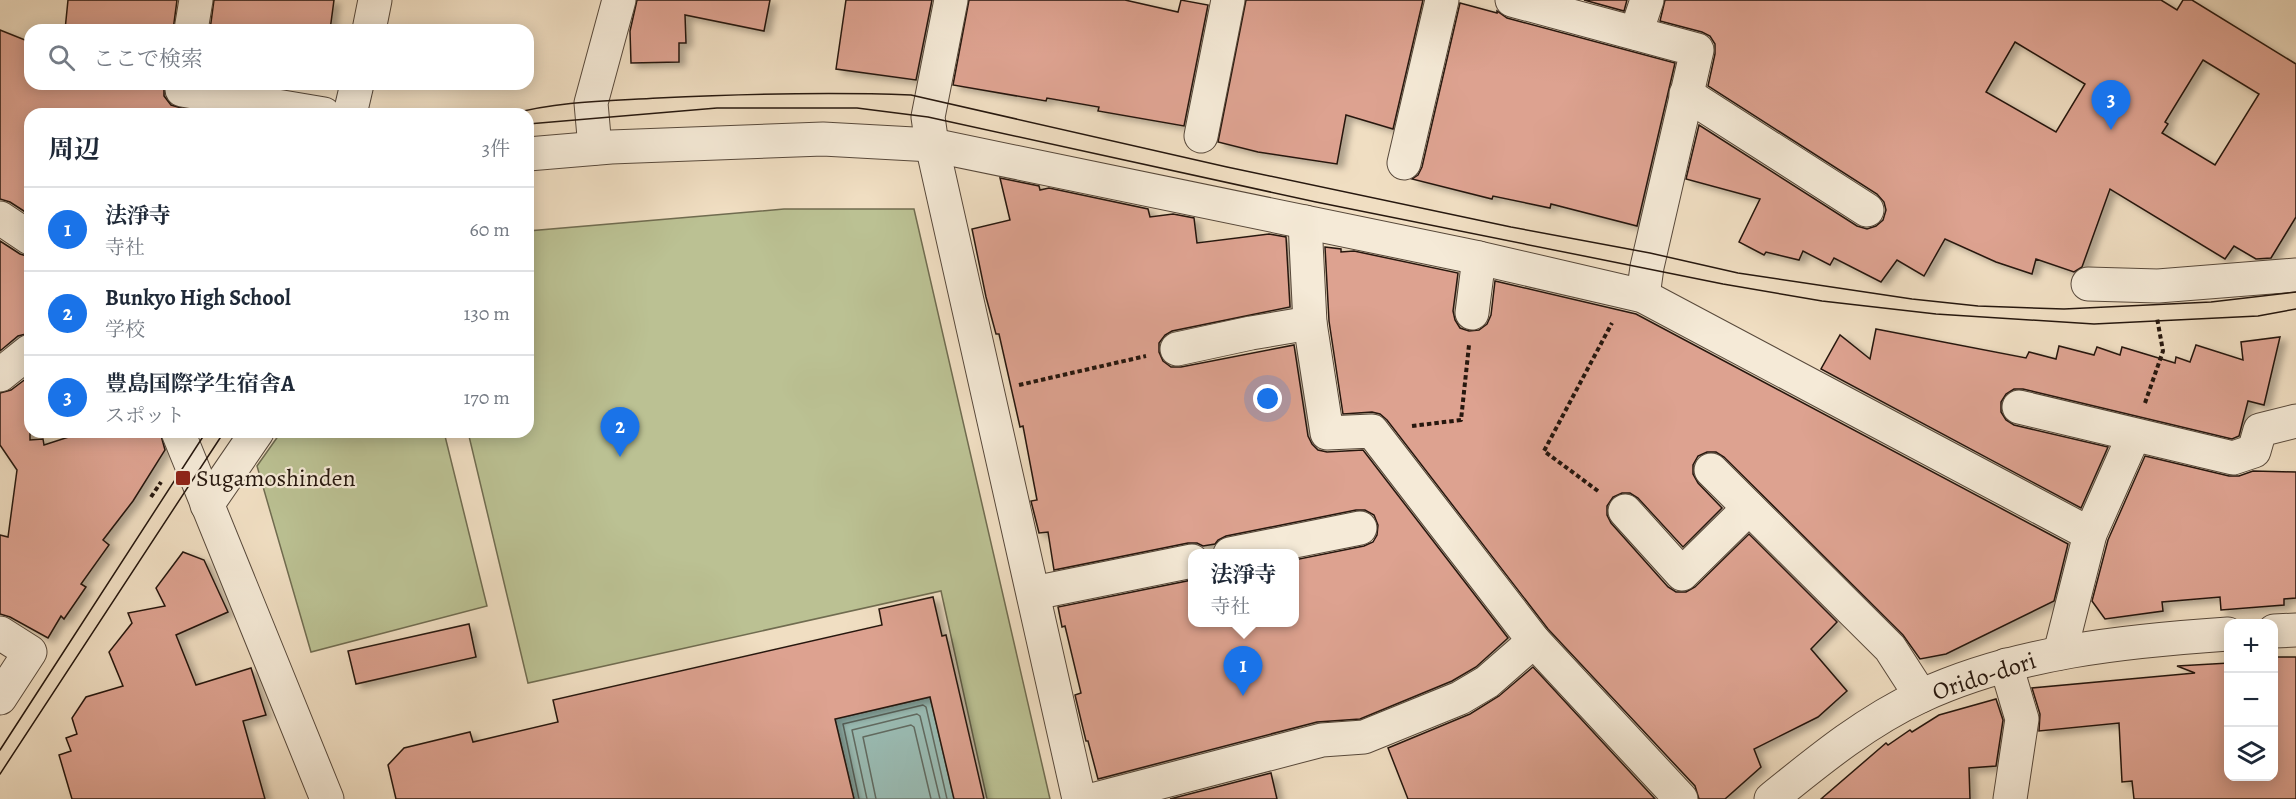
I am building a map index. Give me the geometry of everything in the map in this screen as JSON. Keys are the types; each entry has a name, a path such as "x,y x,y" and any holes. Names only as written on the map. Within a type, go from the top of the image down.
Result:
{"street":[{"path":"192,24 196,0"},
{"path":"370,24 375,0"},
{"path":"595,148 591,103 619,0"},
{"path":"951,0 928,117 932,145 1079,799"},
{"path":"1201,136 1228,0"},
{"path":"1404,162 1442,0"},
{"path":"1512,0 1696,50 1647,267 1636,295"},
{"path":"1636,33 1647,0"},
{"path":"182,90 288,108"},
{"path":"351,108 356,90"},
{"path":"1686,93 1867,210"},
{"path":"534,153 595,148 823,139 932,145 1479,258 1636,295 2090,534"},
{"path":"0,218 24,234"},
{"path":"1305,222 1310,322 1327,433 1372,431 1533,641 1681,799"},
{"path":"1472,313 1479,258"},
{"path":"2088,284 2158,286 2296,275"},
{"path":"1177,349 1310,322"},
{"path":"0,375 24,356"},
{"path":"2019,407 2233,458 2254,451 2260,430 2296,421"},
{"path":"2060,653 2090,534 2134,435"},
{"path":"183,438 207,505 327,799"},
{"path":"207,505 253,438"},
{"path":"1711,470 1890,648 1921,696"},
{"path":"1625,511 1682,574 1749,508"},
{"path":"1255,549 1360,528"},
{"path":"1034,593 1188,562"},
{"path":"2278,631 2296,630"},
{"path":"0,633 30,652 0,698"},
{"name":"Orido-dori","path":"1771,799 1839,743 1921,696 2006,664 2060,653 2183,637 2224,634"},
{"path":"1096,799 1322,740 1364,737 1469,693 1487,682 1533,641"},
{"path":"2006,664 2022,719 2010,799"}],"path":[{"path":"2134,435 2163,351 2157,322 2158,286"},
{"path":"1625,511 1544,451 1636,295"},
{"path":"1372,431 1461,420 1472,313"},
{"path":"988,392 1177,349"}],"green space":[{"path":"784,209 914,209 1050,799 987,799 941,591 528,683 469,438 534,438 534,230"},
{"path":"277,438 445,438 487,606 311,652 257,466"}],"water":[{"path":"930,697 954,799 854,799 835,719"}],"building":[{"path":"68,0 177,0 174,24 66,24"},
{"path":"214,0 334,0 331,24 211,24"},
{"path":"637,0 770,0 764,31 685,15 686,43 679,43 679,62 631,63 630,31"},
{"path":"846,0 932,0 916,80 836,69"},
{"path":"969,0 1125,0 1178,12 1181,0 1208,5 1184,126 1098,111 1099,107 1047,98 1046,101 953,85"},
{"path":"1246,0 1423,0 1393,129 1346,115 1337,164 1258,152 1218,142"},
{"path":"1584,0 1627,0 1624,11"},
{"path":"1665,0 2161,0 2177,10 2183,0 2192,0 2296,64 2296,217 2271,258 2256,259 2234,246 2225,259 2110,189 2082,267 2074,272 2036,259 2032,274 1996,262 1945,239 1924,276 1897,260 1881,282 1834,258 1830,265 1803,251 1799,260 1766,252 1764,255 1739,242 1760,199 1686,179 1699,125 1857,226 1867,229 1883,220 1886,210 1884,202 1877,194 1708,86 1715,54 1715,44 1710,36 1660,21","holes":["2015,42 2085,84 2056,132 1986,92","2203,60 2259,94 2215,165 2162,133 2168,124 2165,122"]},
{"path":"1460,3 1497,13 1497,11 1507,18 1675,63 1637,226 1551,204 1550,208 1493,196 1492,199 1412,179 1418,175 1422,167"},
{"path":"0,30 24,40 24,90 164,90 164,96 171,105 182,108 24,108 24,211 10,202 0,199"},
{"path":"1000,178 1039,186 1040,190 1049,188 1148,209 1150,217 1173,214 1194,218 1197,243 1269,234 1286,237 1290,307 1172,331 1165,335 1159,343 1159,352 1163,361 1171,367 1181,367 1294,345 1308,436 1312,444 1318,450 1327,452 1363,450 1508,638 1476,667 1452,681 1360,719 1317,722 1098,779 1075,695 1081,693 1065,626 1062,627 1058,607 1188,581 1188,627 1299,627 1299,559 1364,546 1373,542 1377,535 1378,525 1374,515 1365,510 1356,510 1226,536 1215,544 1203,546 1188,543 1054,570 1048,532 1039,533 1031,501 1037,500 1023,426 1020,427 999,334 996,334 986,297 972,229 1010,220"},
{"path":"0,241 24,255 24,334 18,336 0,351"},
{"path":"1325,247 1341,249 1341,252 1354,251 1458,273 1453,311 1460,328 1469,331 1479,330 1487,324 1491,315 1495,281 1636,314 2068,544 2054,601 1946,654 1920,659 1903,635 1724,457 1716,452 1707,452 1698,456 1693,465 1693,474 1698,483 1722,508 1683,547 1638,498 1630,493 1622,493 1613,497 1607,506 1607,515 1611,523 1668,587 1676,592 1686,592 1695,587 1749,534 1837,622 1811,649 1847,691 1818,717 1754,749 1761,767 1725,799 1699,799 1695,786 1548,629 1387,420 1380,414 1372,412 1343,414 1329,321"},
{"path":"1876,329 2026,358 2029,352 2056,359 2059,346 2094,355 2097,347 2120,355 2122,347 2175,363 2176,357 2190,362 2196,345 2243,360 2241,342 2280,337 2264,405 2248,401 2239,436 2232,439 2023,389 2014,389 2006,394 2001,402 2001,412 2006,420 2014,425 2108,447 2081,508 1821,369 1840,335 1870,359"},
{"path":"24,380 24,438 43,439 44,445 66,438 162,438 165,450 133,501 103,540 109,545 81,584 86,587 64,619 61,616 48,638 0,614 0,535 8,537 17,470 0,445 0,393 11,390"},
{"path":"2145,456 2229,476 2239,476 2253,471 2296,472 2296,598 2284,599 2284,605 2221,610 2220,597 2162,602 2163,611 2105,619 2092,601 2108,540"},
{"path":"183,552 204,560 228,612 176,635 196,685 251,668 266,715 243,721 265,799 72,799 59,755 71,751 66,738 77,734 72,718 86,697 123,686 109,652 132,623 128,613 165,606 156,588"},
{"path":"933,597 942,636 946,635 984,799 954,799 930,697 835,719 854,799 396,799 388,765 404,748 470,732 473,742 558,722 553,700 882,625 879,609"},
{"path":"469,624 476,657 356,684 348,651"},
{"path":"2278,657 2296,657 2296,799 2134,799 2132,781 2122,782 2119,723 2039,731 2040,714 2032,688 2195,673 2177,666 2224,663 2224,781 2278,781"},
{"path":"1533,667 1655,799 1408,799 1388,748 1470,714 1499,696"},
{"path":"1996,699 2003,720 1996,766 1969,768 1970,799 1821,799 1886,743 1888,745 1939,715"},
{"path":"1271,773 1277,799 1170,799"}],"tram line":[{"path":"534,109 603,101 722,95 911,95 1227,167 1511,227 1650,253 1738,273 1912,299 1978,306 2064,309 2211,302 2296,292"},
{"path":"534,123 717,108 857,108 928,117 1316,202 1723,284 1822,301 1936,314 2094,324 2258,316 2296,309"},
{"path":"0,750 202,438"},
{"path":"0,774 220,438"}],"place":[{"name":"豊島国際学生宿舎A","path":"2111,130"},
{"name":"Bunkyo High School","path":"620,457"},
{"name":"Sugamoshinden","path":"183,478"},
{"name":"法淨寺","path":"1243,696"}]}
